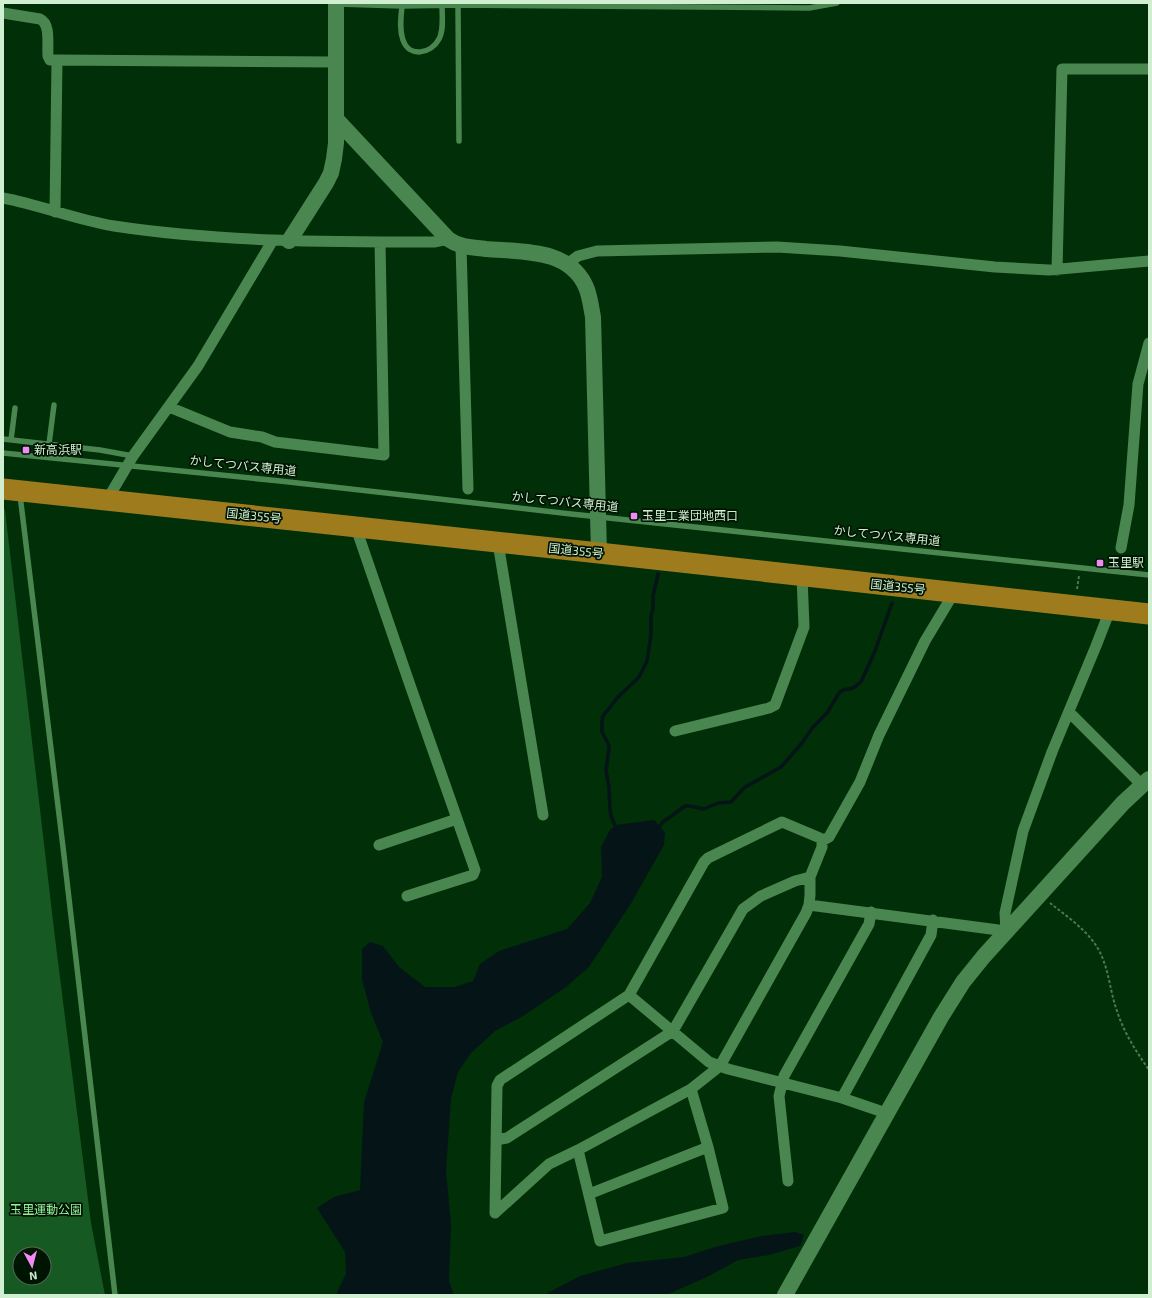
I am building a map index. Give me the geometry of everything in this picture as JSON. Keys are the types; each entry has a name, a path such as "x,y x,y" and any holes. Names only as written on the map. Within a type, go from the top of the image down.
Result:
{"highway":[{"name":"国道355号","path":"11,490 1149,614"}],"street":[{"path":"107,500 130,460 198,366 281,241 326,184 334,159 336,118 336,3"},
{"path":"3,13 43,20 47,27 48,56 50,60 336,62"},
{"path":"55,212 57,60"},
{"path":"1057,270 1062,69 1149,69"},
{"path":"336,118 454,243 468,488"},
{"path":"3,198 105,224 147,230 281,241 454,243 546,254 568,264 586,287 593,317 599,553"},
{"path":"169,407 230,432 275,442 384,455 380,242"},
{"path":"568,264 578,256 597,251 777,247 840,251 994,267 1057,270 1149,261"},
{"path":"1121,548 1129,505 1138,384 1149,343"},
{"path":"356,528 457,819 475,866 475,873 473,875 407,896"},
{"path":"498,543 543,815"},
{"path":"675,731 776,705 804,627 802,576"},
{"path":"822,841 829,837 860,782 882,728 925,641 949,601 952,593"},
{"path":"1006,931 1005,913 1023,831 1052,752 1110,610"},
{"path":"785,1295 886,1113 941,1017 967,977 1006,931 1145,782 1069,712"},
{"path":"379,845 457,819"},
{"path":"782,822 820,838 822,841 822,847 810,877 809,905 806,913 720,1066 691,1089 549,1164 495,1213 497,1086 500,1080 629,995 704,862 708,858 782,822"},
{"path":"496,1139 507,1138 673,1031 743,909 761,896 795,881 810,877"},
{"path":"809,905 934,920 1006,931"},
{"path":"788,1181 779,1096 784,1076 869,924 871,912"},
{"path":"842,1098 931,935 934,920"},
{"path":"629,995 709,1062 842,1098 886,1113"},
{"path":"578,1150 600,1241 723,1208 708,1147 691,1089"},
{"path":"589,1194 708,1147"}],"lane":[{"path":"336,3 402,6 420,4 809,8 837,3"},
{"path":"402,6 401,32 403,41 408,49 414,53 422,53 432,47 439,39 442,26 442,5"},
{"path":"458,5 459,141"},
{"path":"49,444 54,406"},
{"path":"11,440 15,408"},
{"path":"3,439 100,450 130,460"},
{"name":"かしてつバス専用道","path":"3,452 130,460 598,517 1149,575"},
{"path":"11,490 64,854 115,1295"}],"path":[{"path":"1076,606 1080,568"},
{"path":"1040,895 1074,922 1095,944 1108,974 1116,1010 1129,1039 1149,1070"}],"green space":[{"name":"玉里運動公園","path":"3,508 5,510 55,938 91,1223 105,1295 3,1295"}],"shaded area":[{"path":"654,820 665,832 664,845 630,905 589,967 566,987 523,1016 495,1031 471,1053 458,1072 451,1098 446,1171 451,1224 449,1281 454,1295 337,1295 346,1274 345,1252 317,1208 334,1197 360,1190 364,1102 383,1042 371,1013 362,979 362,949 370,942 383,946 399,967 425,987 455,987 473,981 480,964 499,951 567,929 590,903 602,877 601,847 610,830 616,825"},
{"path":"795,1232 804,1235 800,1246 769,1255 738,1260 709,1276 666,1295 544,1295 580,1276 627,1263 684,1257 715,1247 761,1236"}],"waterway":[{"path":"616,828 611,816 609,787 606,771 609,748 602,732 602,722 603,716 618,697 639,677 647,661 651,635 653,596 658,574"},
{"path":"658,828 663,822 685,806 704,809 718,803 731,802 745,787 781,767 802,743 813,727 827,713 839,693 843,690 853,688 861,682 875,651 892,603"}],"place":[{"name":"新高浜駅","path":"26,450"},
{"name":"玉里工業団地西口","path":"634,516"},
{"name":"玉里駅","path":"1100,563"}]}
